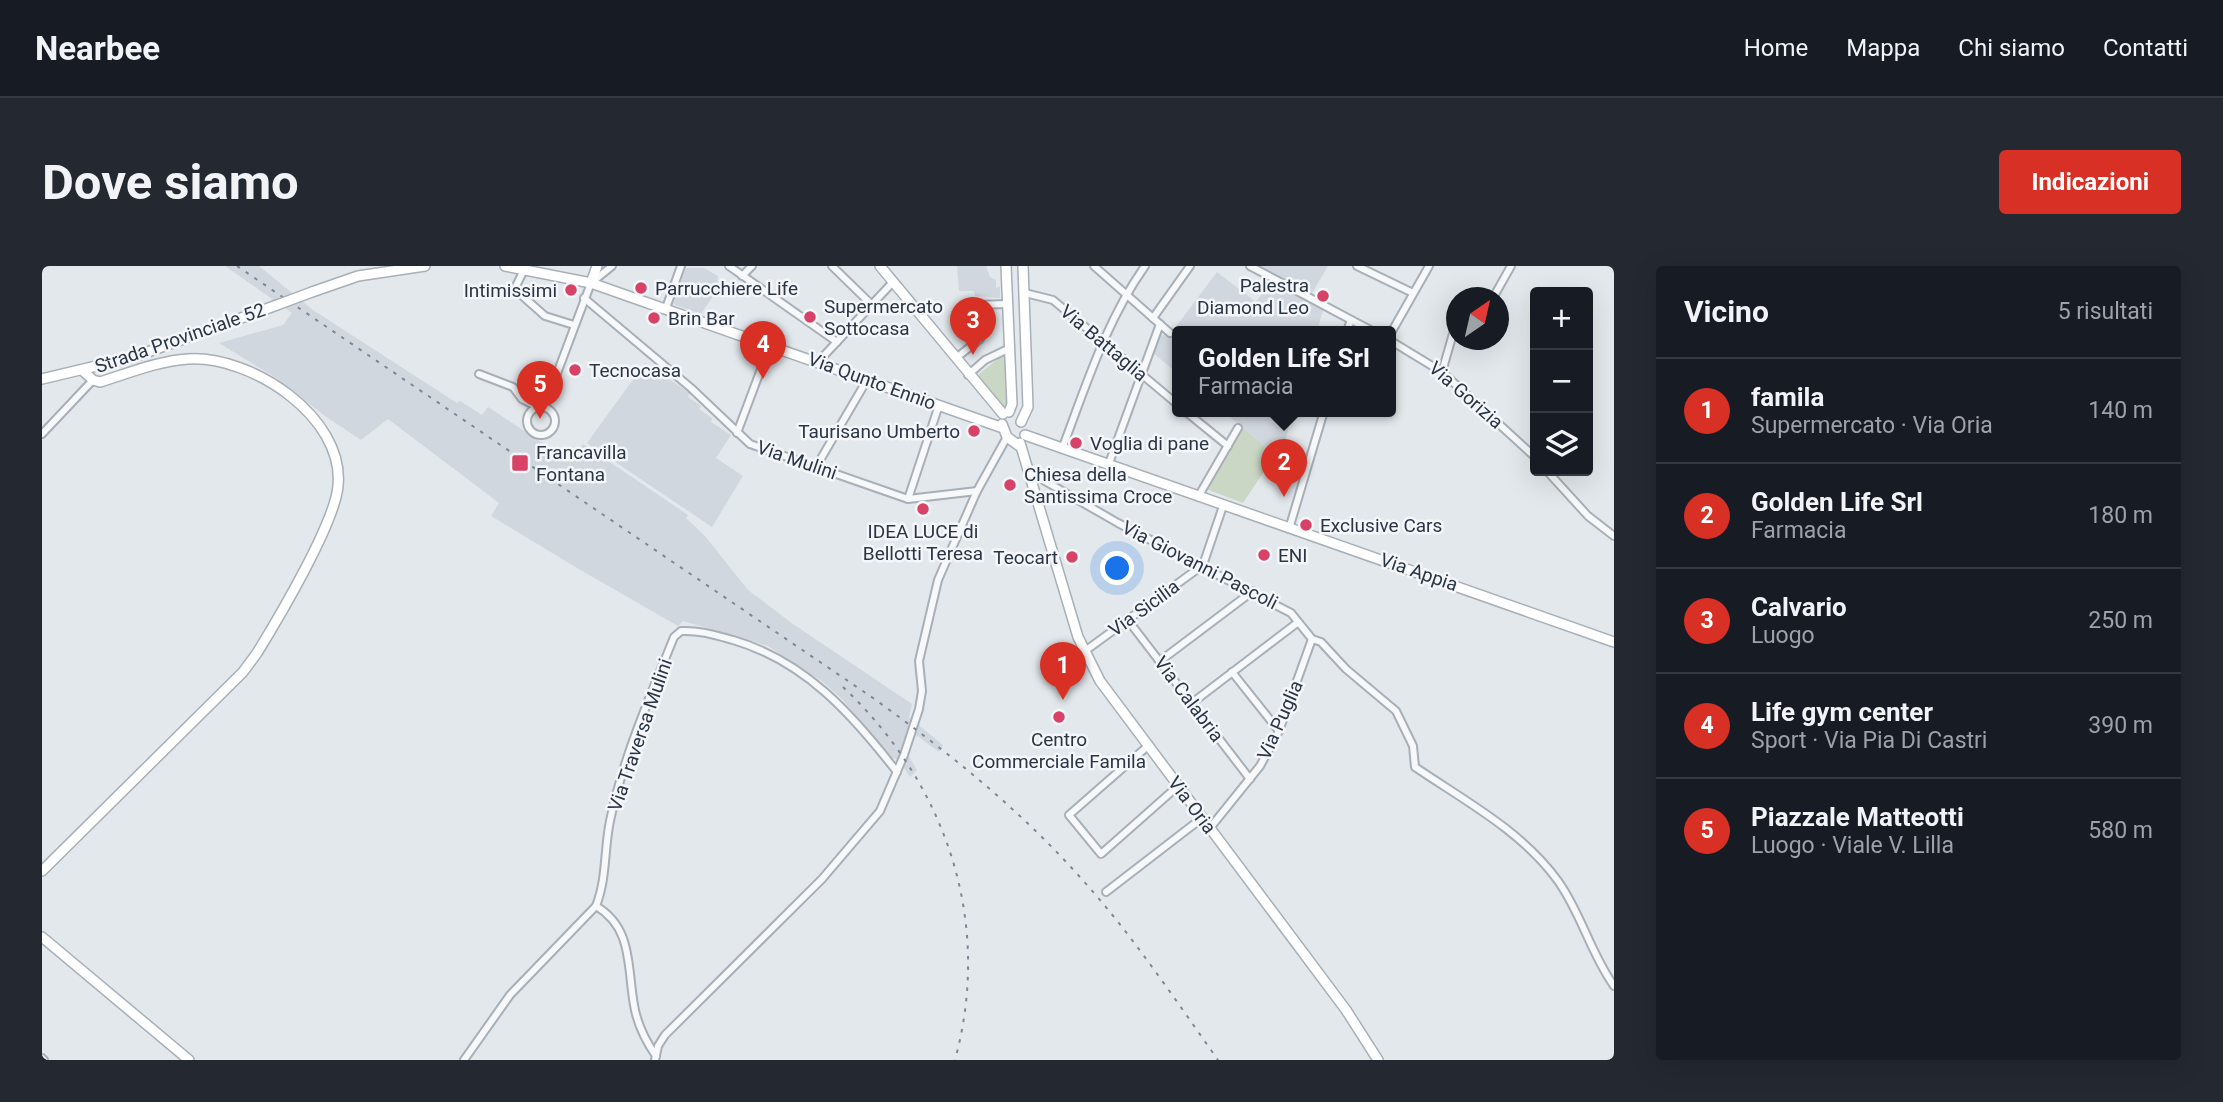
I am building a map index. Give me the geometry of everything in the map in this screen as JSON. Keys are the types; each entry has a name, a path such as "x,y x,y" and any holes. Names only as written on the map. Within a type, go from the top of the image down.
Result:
{"main road":[{"name":"Strada Provinciale 52","path":"42,379 134,357 358,276 425,266"},
{"name":"Via Qunto Ennio","path":"505,266 590,284 666,308 939,405 1001,430 1021,443 1062,449 1108,466"},
{"path":"590,284 597,266"},
{"path":"1001,430 1012,404 1006,266"},
{"path":"882,267 968,374 1006,413 1021,422 1028,407 1023,266"},
{"path":"42,871 168,748 257,653 326,525 338,488 337,462 324,431 294,401 248,371 226,363 188,359 167,362 100,382 93,380 82,370"},
{"name":"Via Oria","path":"1021,422 1021,443 1085,651 1107,691 1346,1010 1378,1060"},
{"name":"Via Appia","path":"1108,466 1614,642"},
{"path":"42,937 189,1060"}],"street":[{"path":"542,408 590,284 612,266"},
{"path":"666,308 681,266"},
{"path":"729,266 837,342"},
{"path":"743,276 752,266"},
{"path":"832,266 872,305"},
{"path":"1094,266 1170,333"},
{"path":"1062,449 1103,341 1125,294 1145,266"},
{"path":"1153,318 1190,266"},
{"path":"1250,266 1362,326"},
{"path":"1357,266 1413,293"},
{"path":"1395,326 1429,266"},
{"path":"1499,287 1511,266"},
{"path":"524,270 515,288 545,316 574,325"},
{"path":"818,362 893,282"},
{"name":"Via Battaglia","path":"1025,293 1053,300 1172,400"},
{"name":"Via Mulini","path":"584,298 691,388 750,444 908,499 976,491"},
{"path":"956,358 980,339 974,314 976,305 1007,304"},
{"path":"1349,326 1351,320"},
{"path":"1108,466 1160,324"},
{"name":"Via Gorizia","path":"1396,344 1442,372 1530,452"},
{"path":"737,433 770,345"},
{"path":"968,374 985,360 1010,348"},
{"path":"1442,372 1449,350"},
{"path":"479,374 513,387 522,399 552,412 555,421 552,429 540,435 532,431 528,419 532,411 542,408"},
{"path":"42,434 93,380"},
{"path":"816,467 867,380"},
{"path":"908,499 939,405"},
{"path":"1192,417 1228,446"},
{"path":"1289,528 1322,417"},
{"path":"1198,497 1238,428"},
{"path":"656,1058 665,1035 773,930 862,835 880,811 919,709 922,691 919,661 938,580 1001,430"},
{"name":"Via Giovanni Pascoli","path":"1031,473 1173,552 1203,565 1291,613 1312,639 1321,642 1346,669 1396,711 1413,746 1415,767 1485,812 1552,874 1614,986"},
{"path":"1552,476 1588,516 1614,536"},
{"path":"1203,565 1223,506"},
{"name":"Via Sicilia","path":"1085,651 1203,565"},
{"path":"1160,661 1253,591"},
{"name":"Via Calabria","path":"1128,620 1250,779"},
{"path":"1192,703 1297,623"},
{"name":"Via Traversa Mulini","path":"464,1060 510,995 596,906 603,888 609,823 621,776 674,637 681,631 704,632 757,647 780,657 824,689 853,718 897,772"},
{"name":"Via Puglia","path":"1210,828 1250,779 1279,731 1312,639"},
{"path":"1232,672 1279,731"},
{"path":"1149,745 1069,815 1101,854 1178,786"},
{"path":"1107,892 1202,818"},
{"path":"596,906 618,923 630,971 634,1006 643,1036 656,1058"}],"shaded area":[{"path":"225,266 259,266 313,310 457,403 460,401 482,415 488,407 570,461 583,444 688,515 686,518 705,536 748,590 793,624 912,704 909,717 943,745 939,752 916,735 908,755 917,770 910,777 898,759 890,758 843,700 823,682 768,646 683,621 678,626 577,568 491,516 499,503 388,419 361,440 325,416 276,378 219,343 283,325 292,313"},
{"path":"957,266 986,266 990,277 996,280 996,288 1000,287 1000,298 975,296 974,291 959,291"},
{"path":"1256,266 1328,266 1311,295"},
{"path":"686,268 704,268 718,276 717,290 701,314 673,304"},
{"path":"1217,272 1256,302 1271,282 1323,310 1318,326 1176,326"},
{"path":"1172,332 1172,369 1153,353 1161,335 1169,336"},
{"path":"645,363 690,393 688,397 701,406 699,409 712,418 711,422 731,435 716,458 743,476 712,527 587,443"},
{"path":"1230,417 1291,417 1285,442 1275,455"}],"green space":[{"path":"1007,352 1008,406 1000,408 978,379 979,374"},
{"path":"1243,428 1275,455 1243,503 1206,489"}],"railway":[{"path":"237,266 873,698 955,760 1032,827 1098,898 1152,966 1218,1060"},
{"path":"843,687 879,725 909,767 934,811 952,858 963,906 968,957 965,1008 955,1060"}],"place":[{"name":"Parrucchiere Life","path":"641,288"},
{"name":"Intimissimi","path":"571,290"},
{"name":"Palestra Diamond Leo","path":"1323,296"},
{"name":"Supermercato Sottocasa","path":"810,317"},
{"name":"Brin Bar","path":"654,318"},
{"name":"Calvario","path":"973,355"},
{"name":"Tecnocasa","path":"575,370"},
{"name":"Life gym center","path":"763,379"},
{"name":"Piazzale Matteotti","path":"540,419"},
{"name":"Taurisano Umberto","path":"974,431"},
{"name":"Voglia di pane","path":"1076,443"},
{"name":"Francavilla Fontana","path":"520,463"},
{"name":"Chiesa della Santissima Croce","path":"1010,485"},
{"name":"Golden Life Srl","path":"1284,497"},
{"name":"IDEA LUCE di Bellotti Teresa","path":"923,509"},
{"name":"Exclusive Cars","path":"1306,525"},
{"name":"ENI","path":"1264,555"},
{"name":"Teocart","path":"1072,557"},
{"name":"famila","path":"1063,700"},
{"name":"Centro Commerciale Famila","path":"1059,717"}]}
